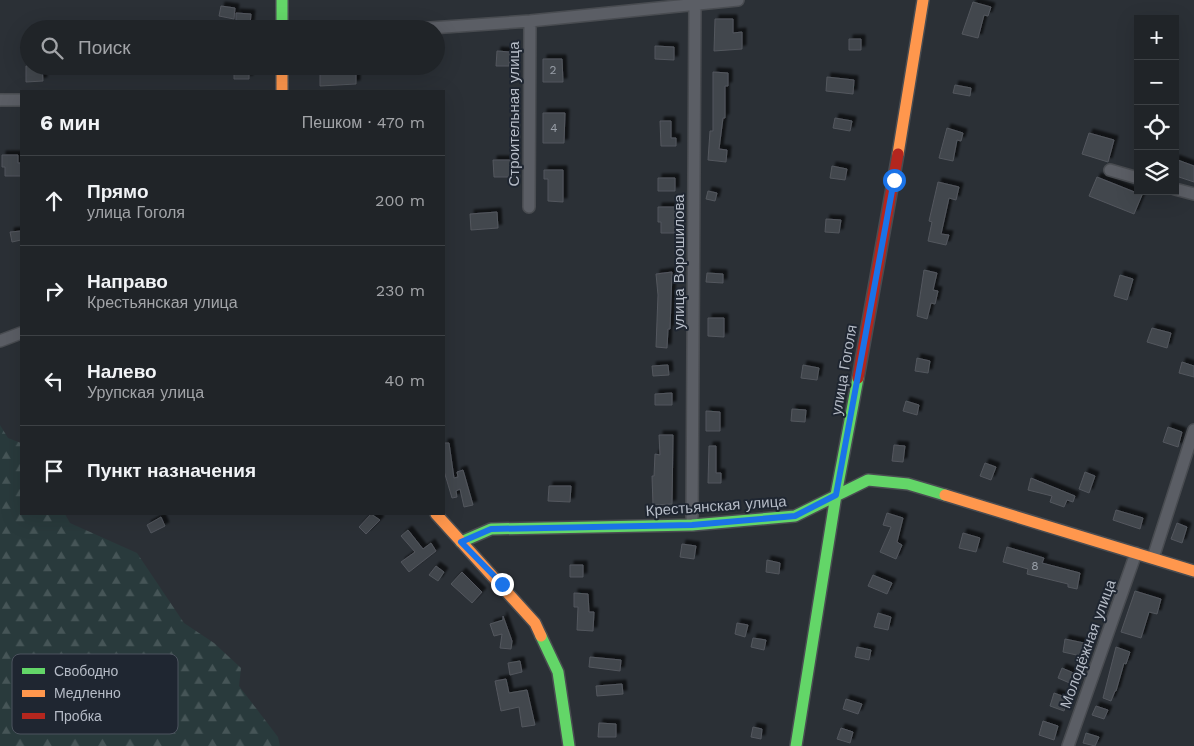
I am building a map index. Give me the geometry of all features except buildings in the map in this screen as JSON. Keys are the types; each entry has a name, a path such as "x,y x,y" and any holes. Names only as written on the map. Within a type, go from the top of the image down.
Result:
{"street":[{"path":"282,0 282,20"},
{"path":"445,27 530,21 738,0"},
{"name":"улица Гоголя","path":"796,746 836,495 894,180 924,0"},
{"name":"улица Ворошилова","path":"692,525 695,3"},
{"name":"Строительная улица","path":"529,207 530,21"},
{"path":"282,75 282,90"},
{"path":"0,100 20,100"},
{"path":"1110,170 1134,177"},
{"path":"1179,190 1194,194"},
{"path":"0,341 20,333"},
{"path":"1153,558 1194,430"},
{"name":"Крестьянская улица","path":"461,542 491,529 692,525 795,516 868,480 908,484 1194,571"},
{"path":"437,515 536,623 558,672 569,746"},
{"name":"Молодёжная улица","path":"1068,746 1136,553"}],"green space":[{"path":"0,425 8,438 20,443 20,515 66,515 70,523 137,553 184,623 214,643 241,668 239,686 278,737 280,746 0,746"}],"traffic: fast":[{"path":"282,0 282,20"},
{"path":"796,746 836,495 858,378"},
{"path":"461,542 491,529 692,525 795,516 868,480 908,484 945,495"},
{"path":"541,636 558,672 569,746"}],"traffic: slow":[{"path":"898,154 923,0"},
{"path":"282,75 282,90"},
{"path":"945,495 1194,571"},
{"path":"437,515 535,623 541,636"}],"traffic: jam":[{"path":"858,378 898,154"}],"route":[{"path":"502,584 461,542 491,529 692,525 795,516 836,495 894,180"}]}
